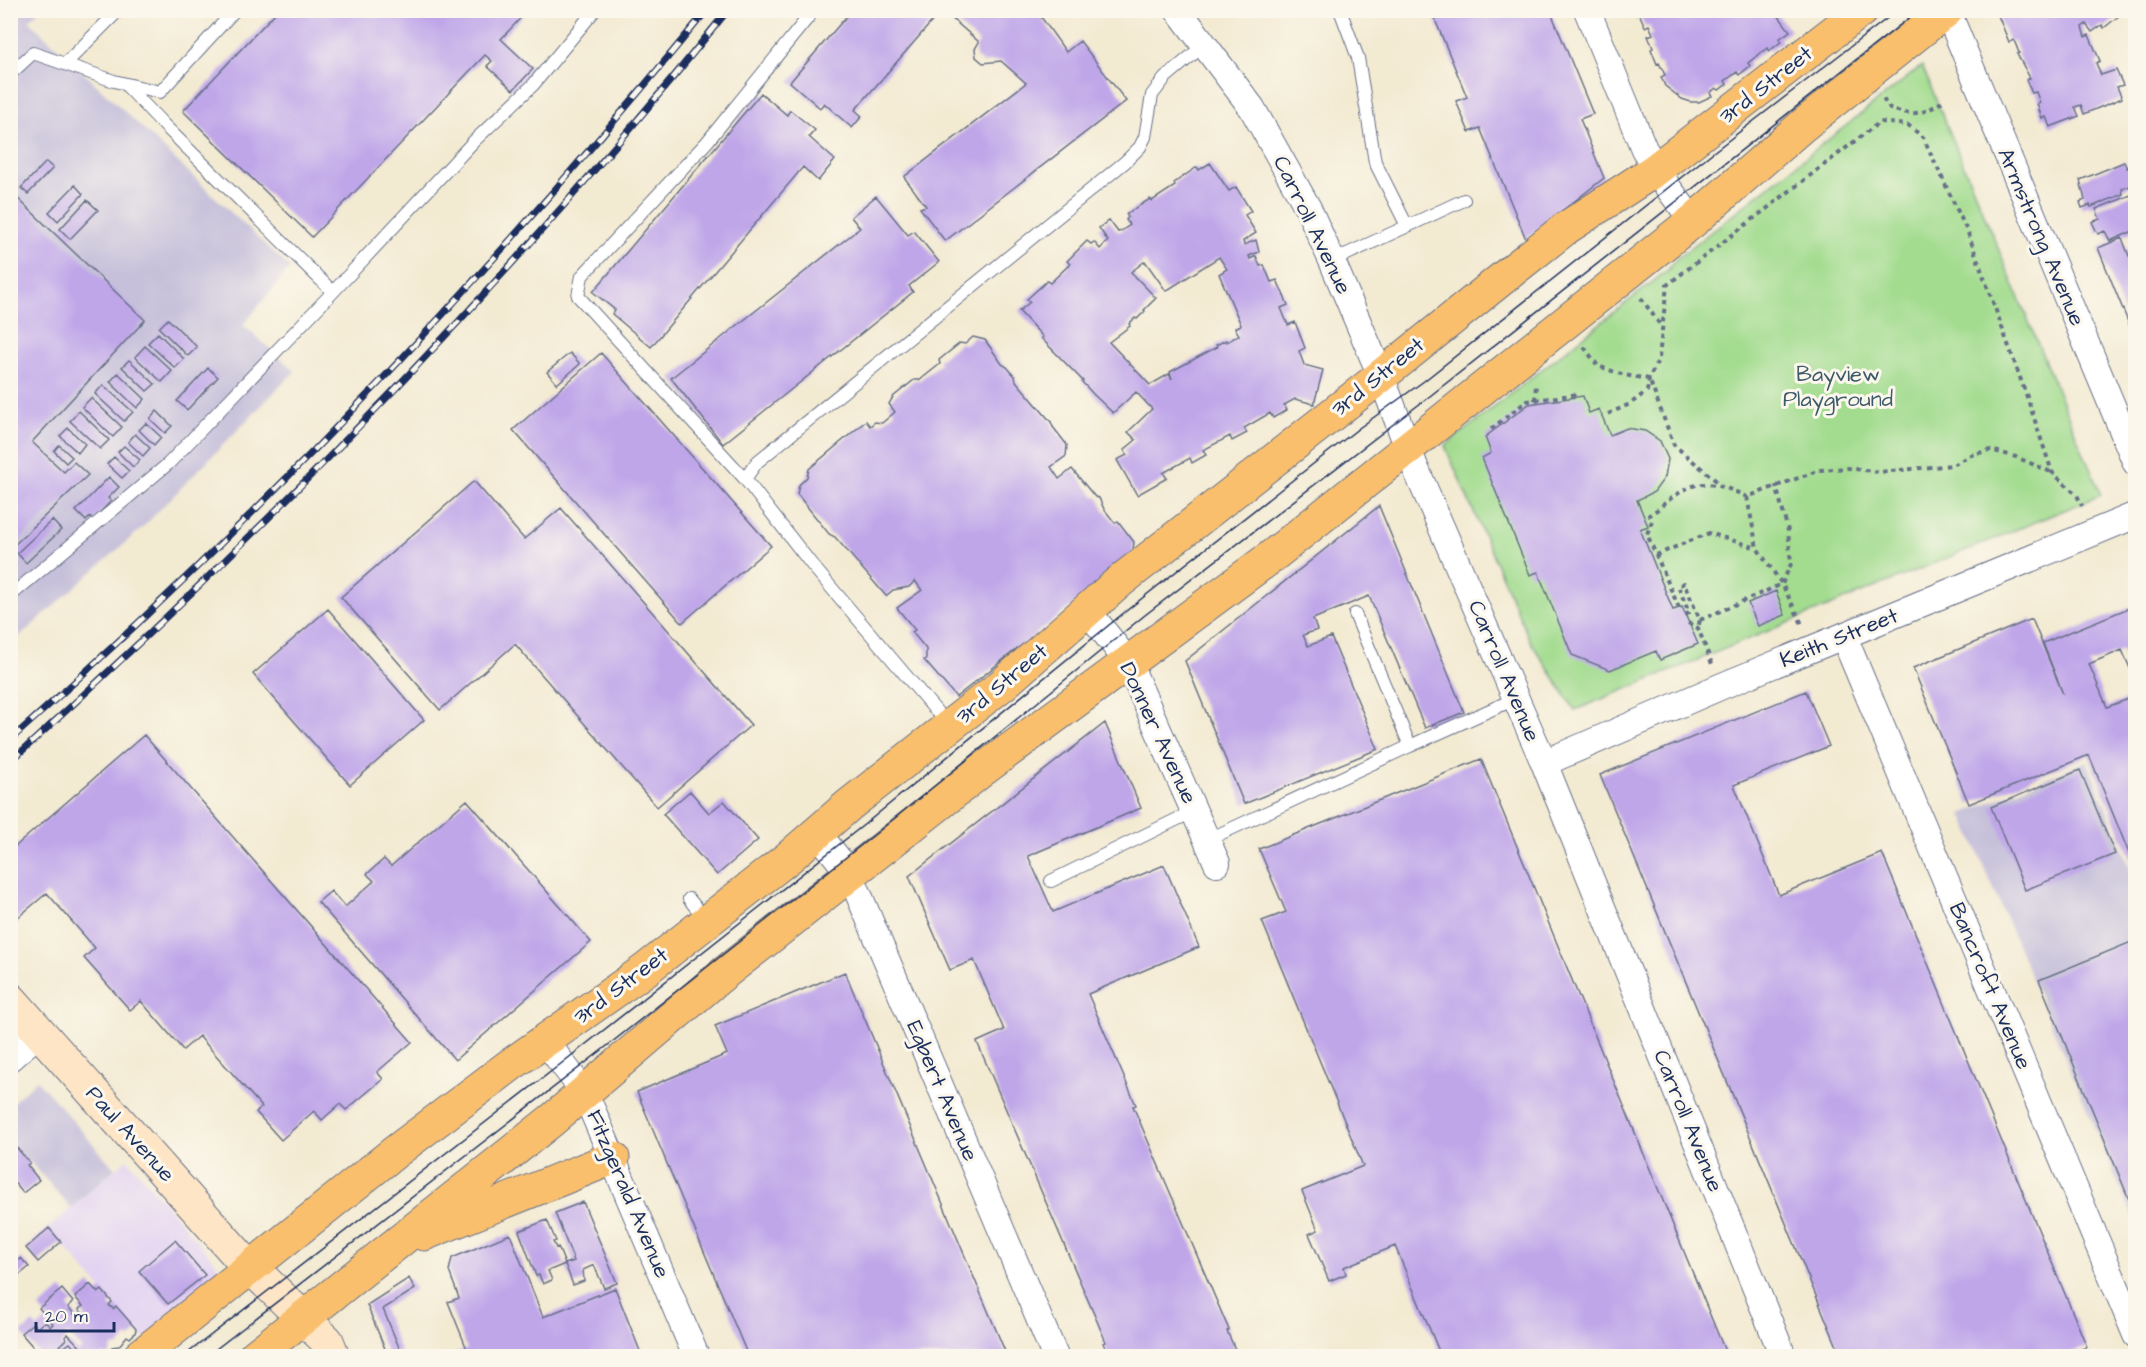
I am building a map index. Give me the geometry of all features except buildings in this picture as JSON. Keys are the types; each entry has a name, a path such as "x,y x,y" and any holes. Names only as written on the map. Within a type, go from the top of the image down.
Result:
{"main road":[{"name":"3rd Street","path":"140,1356 395,1152 645,970 697,910 788,858 849,805 1002,685 1119,582 1566,228 1655,170 1862,10"},
{"path":"255,1356 585,1093 718,978 981,771 1271,557 1693,221 1802,126 1947,10"},
{"name":"Paul Avenue","path":"10,999 251,1269 327,1341 333,1356"},
{"path":"389,1249 612,1158"}],"street":[{"name":"Carroll Avenue","path":"1178,10 1252,108 1308,208 1332,261 1381,376 1408,447 1544,763 1783,1356"},
{"path":"1587,10 1644,149 1655,170 1693,221"},
{"name":"Armstrong Avenue","path":"1947,10 2136,463"},
{"name":"Keith Street","path":"1544,763 2136,514"},
{"name":"Donner Avenue","path":"1087,610 1128,662 1212,852"},
{"name":"Bancroft Avenue","path":"1844,637 2136,1335"},
{"name":"Egbert Avenue","path":"817,832 850,874 1055,1356"},
{"path":"10,1058 40,1032"},
{"name":"Fitzgerald Avenue","path":"545,1041 585,1093 696,1356"}],"lane":[{"path":"65,64 119,10"},
{"path":"10,74 33,52 125,84 160,92 235,10"},
{"path":"10,596 168,464 474,141 533,84 595,10"},
{"path":"814,10 706,142 582,276 578,296 746,479 812,565 950,728"},
{"path":"1340,10 1358,58 1375,162 1407,226"},
{"path":"746,479 757,462 966,294 1125,162 1140,147 1145,137 1152,95 1165,78 1204,45"},
{"path":"125,84 333,292"},
{"path":"1332,261 1464,200"},
{"path":"1355,614 1410,746"},
{"path":"1212,852 1410,746 1517,698"},
{"path":"1051,881 1194,811"}],"path":[{"path":"1097,10 1126,15"},
{"path":"1881,95 1890,109 1908,114 1929,111 1943,101"},
{"path":"1908,114 1905,122 1923,137 1968,233 2052,472"},
{"path":"1608,414 1630,404 1647,391 1649,379 1659,358 1667,285 1880,122 1908,125"},
{"path":"1584,347 1598,366 1624,375 1649,379"},
{"path":"1649,379 1674,445 1720,484 1747,496 1820,470 1848,468 1880,472 1953,465 1971,455 1991,450 2016,457 2052,472 2077,495 2082,506"},
{"path":"1491,429 1527,401 1579,394"},
{"path":"1679,608 1647,534 1652,521 1649,515 1663,507 1687,487 1720,484"},
{"path":"1700,620 1782,584 1791,564 1788,531 1776,485"},
{"path":"1747,496 1757,548 1782,584 1803,624 1812,649"},
{"path":"1656,555 1709,533 1757,548"},
{"path":"1685,615 1689,613 1678,586 1684,583 1700,620 1698,628 1722,687"},
{"path":"1688,622 1698,628"}],"shaded area":[{"path":"39,10 29,21 290,268 243,325 295,371 142,528 11,644 10,11"},
{"path":"2087,761 2135,881 2135,1223 1962,814"},
{"path":"37,1080 115,1169 71,1208 11,1140 11,1104"},
{"path":"127,1159 219,1267 220,1275 144,1339 49,1228"}],"green space":[{"name":"Bayview Playground","path":"1922,66 2101,495 1575,710 1530,641 1445,446 1669,269 1674,261"}],"tram line":[{"path":"184,1356 562,1063 865,824 1136,603 1898,10"},
{"path":"207,1356 602,1050 874,835 1145,615 1430,396 1919,10"}],"railway":[{"path":"10,740 195,568 373,389 544,202 707,10"},
{"path":"10,762 200,585 384,401 560,209 728,10"}]}
